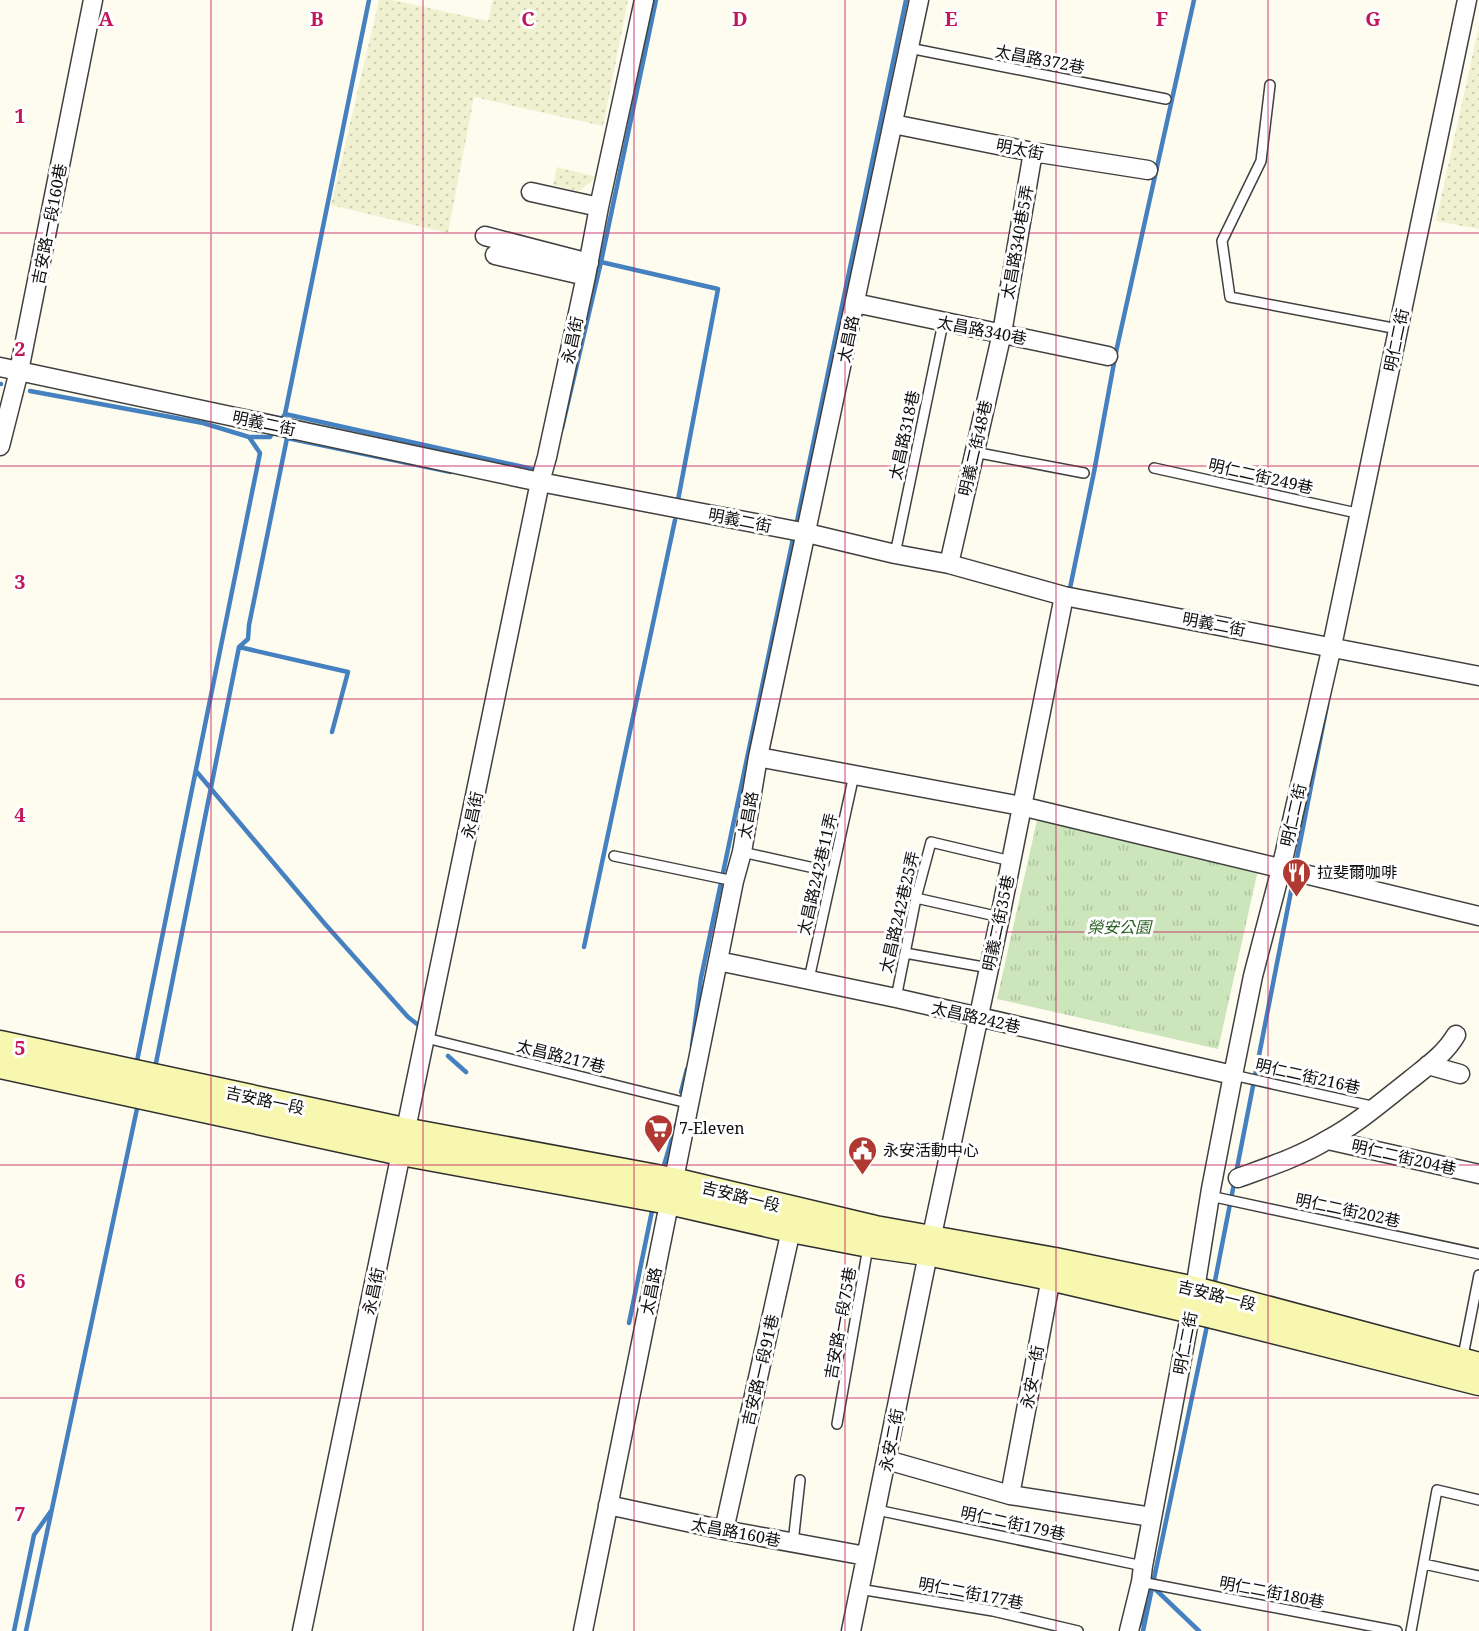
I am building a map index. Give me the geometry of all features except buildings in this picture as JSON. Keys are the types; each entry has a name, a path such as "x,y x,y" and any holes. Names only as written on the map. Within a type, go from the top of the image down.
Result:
{"street":[{"name":"吉安路一段160巷","path":"0,442 19,371 93,0"},
{"name":"永昌街","path":"302,1631 540,482 644,0"},
{"name":"太昌路","path":"582,1631 687,1103 742,852 758,757 919,0"},
{"name":"明仁二街","path":"1129,1631 1142,1574 1210,1196 1253,976 1281,869 1332,646 1467,0"},
{"name":"明太街","path":"893,124 1033,152 1148,170"},
{"name":"太昌路340巷5弄","path":"1002,333 1033,152"},
{"path":"531,192 599,207"},
{"path":"485,236 587,269"},
{"path":"495,255 587,269"},
{"name":"太昌路340巷","path":"855,303 1108,356"},
{"name":"明義二街48巷","path":"950,564 1002,333"},
{"name":"明義二街","path":"0,367 540,482 807,533 895,554 950,564 1064,596 1479,676"},
{"name":"明義二街35巷","path":"930,1248 980,1018 1064,596"},
{"path":"758,757 1021,806 1479,916"},
{"name":"太昌路242巷","path":"718,961 896,998 1233,1075"},
{"name":"明仁二街204巷","path":"1238,1178 1283,1162 1328,1140 1377,1107 1428,1065 1451,1044 1456,1035"},
{"name":"吉安路一段","path":"0,1043 403,1142"},
{"path":"1428,1065 1460,1074"},
{"name":"吉安路一段","path":"0,1066 671,1191 930,1248 1053,1269 1193,1300 1470,1372"},
{"name":"明仁二街204巷","path":"1328,1140 1479,1174"},
{"name":"吉安路一段91巷","path":"724,1530 796,1220"},
{"name":"永安二街","path":"851,1631 930,1248"},
{"name":"永安一街","path":"1010,1495 1053,1269"},
{"path":"887,1461 1010,1495 1152,1517"},
{"name":"太昌路160巷","path":"608,1505 724,1530 866,1556"}],"lane":[{"name":"太昌路372巷","path":"909,48 1166,99"},
{"path":"1270,85 1260,161 1222,241 1230,297 1398,329"},
{"name":"太昌路318巷","path":"895,554 943,323"},
{"path":"974,452 1084,473"},
{"name":"明仁二街249巷","path":"1154,468 1360,514"},
{"name":"太昌路242巷11弄","path":"809,979 854,775"},
{"name":"太昌路242巷25弄","path":"896,998 916,898 931,842 1011,861"},
{"path":"742,852 832,872"},
{"path":"614,856 734,881"},
{"path":"916,898 1000,917"},
{"path":"905,953 989,968"},
{"name":"太昌路217巷","path":"426,1038 687,1103"},
{"name":"明仁二街216巷","path":"1233,1075 1377,1107"},
{"name":"明仁二街202巷","path":"1210,1196 1479,1254"},
{"name":"吉安路一段75巷","path":"837,1424 872,1236"},
{"path":"1470,1372 1479,1275"},
{"path":"793,1543 800,1480"},
{"path":"1411,1631 1437,1490 1479,1500"},
{"name":"明仁二街179巷","path":"877,1510 1142,1574"},
{"path":"1424,1564 1479,1576"},
{"name":"明仁二街180巷","path":"1142,1574 1397,1631"},
{"name":"明仁二街177巷","path":"859,1589 993,1611 1078,1631"}],"green space":[{"path":"379,0 392,0 488,21 493,0 628,0 603,126 474,97 448,233 331,205"},
{"path":"1479,26 1479,229 1436,221"},
{"path":"557,167 597,177 579,191 553,185"},
{"name":"榮安公園","path":"1040,807 1260,861 1218,1049 997,999"}],"waterway":[{"path":"280,422 285,414 369,0"},
{"path":"562,428 601,262 656,0"},
{"path":"796,526 906,0"},
{"path":"1069,593 1116,352 1194,0"},
{"path":"601,262 718,289 678,500"},
{"path":"30,391 203,423 249,437 270,437 275,429"},
{"path":"285,414 537,470"},
{"path":"136,1066 260,453 249,437"},
{"path":"155,1068 239,647 248,639 287,438 451,472"},
{"path":"584,947 675,520"},
{"path":"692,1046 701,978 794,534"},
{"path":"239,647 348,672 332,732"},
{"path":"1295,868 1327,705"},
{"path":"196,771 325,924 408,1017 422,1028"},
{"path":"1214,1286 1294,876"},
{"path":"448,1056 466,1072"},
{"path":"681,1092 687,1069"},
{"path":"26,1631 138,1104"},
{"path":"662,1172 676,1125"},
{"path":"629,1323 653,1206"},
{"path":"1143,1631 1208,1321"},
{"path":"14,1631 34,1535 51,1511"},
{"path":"1153,1589 1153,1587 1199,1631"},
{"path":"1139,1626 1146,1605"}],"place":[{"name":"拉斐爾咖啡","path":"1296,898"},
{"name":"7-Eleven","path":"658,1154"},
{"name":"永安活動中心","path":"862,1176"}]}
